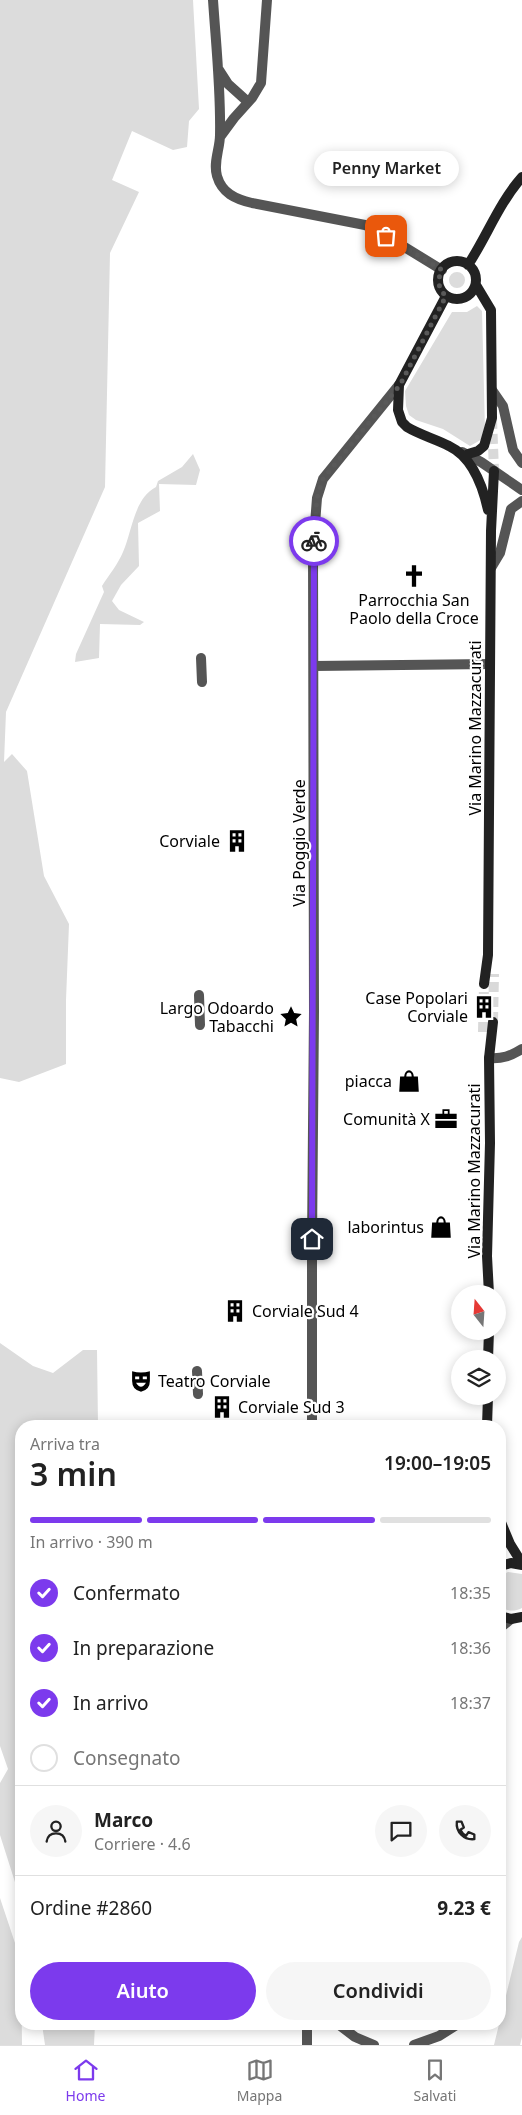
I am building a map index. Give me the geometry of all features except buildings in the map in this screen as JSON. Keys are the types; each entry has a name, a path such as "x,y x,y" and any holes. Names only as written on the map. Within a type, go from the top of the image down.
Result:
{"street":[{"path":"213,0 220,137 216,157 217,176 223,189 231,196 252,203 365,225 380,232 442,270"},
{"path":"220,137 257,92 263,78 267,0"},
{"path":"218,70 228,84 248,102"},
{"path":"468,265 483,242 508,194 522,177"},
{"path":"468,454 478,451 484,446 492,418 491,310 476,285 476,276 468,265 462,262 454,262 442,270 439,284 442,293 446,296 456,299 463,298 476,285"},
{"path":"446,296 400,385 398,410 402,422 412,430 468,454 522,490"},
{"name":"Via Poggio Verde","path":"312,1420 314,1042 313,550 319,491 326,474 400,385"},
{"path":"492,390 503,406 514,450 522,463"},
{"path":"456,450 470,467 481,485 487,504 491,531"},
{"name":"Via Marino Mazzacurati","path":"484,984 488,955 491,531 494,471"},
{"path":"491,568 500,553 511,509 522,501"},
{"path":"201,658 202,682"},
{"path":"314,666 490,664"},
{"name":"Via Marino Mazzacurati","path":"488,955 494,974"},
{"path":"199,995 200,1025"},
{"name":"Via Marino Mazzacurati","path":"489,1285 487,1256 490,1143 489,1053 493,1022"},
{"name":"Via Marino Mazzacurati","path":"483,1032 489,1053"},
{"path":"489,1053 500,1059 511,1056 522,1049"},
{"path":"197,1371 198,1394"},
{"path":"487,1420 488,1405"},
{"path":"506,1534 522,1564"},
{"path":"506,1564 522,1564"},
{"path":"506,1618 511,1619 522,1617"},
{"path":"506,1623 511,1619"},
{"path":"346,2030 355,2037 374,2045"},
{"path":"414,2045 439,2036 448,2030"}],"shaded area":[{"path":"0,0 193,0 199,109 189,121 187,147 173,150 132,131 112,180 139,192 110,253 105,487 6,712 4,762 12,754 27,771 44,876 69,924 66,1064 19,1082 0,1078"},
{"path":"454,272 460,272 465,277 463,286 454,288 449,283 449,277"},
{"path":"477,306 482,311 485,431 484,438 470,446 443,429 416,420 409,415 405,391 452,312 467,312"},
{"path":"193,454 200,470 196,485 159,484 160,511 138,523 139,566 121,585 112,601 119,610 144,622 140,625 100,624 99,658 75,662 76,654 104,592 102,586 121,556 138,507 149,492 156,487 158,481 182,467"},
{"path":"0,1343 33,1366 53,1373 83,1350 97,1350 98,1420 15,1420 15,1882 0,1835 0,1783 8,1769 0,1746"},
{"path":"506,1573 522,1574 522,1608 516,1610 506,1609"},
{"path":"0,1898 15,1943 15,2030 22,2030 22,2045 0,2045"},
{"path":"522,1937 522,2037 520,2045 494,2045 498,2030 506,2030 506,1996 519,1942"},
{"path":"43,2030 95,2030 94,2045 45,2045"}],"tunnel":[{"path":"492,419 494,471"},
{"path":"493,1022 494,974"},
{"path":"483,1032 484,984"}],"way so far":[{"path":"314,541 317,498 323,479 400,385 446,296 442,293 439,284 442,270 386,236"}],"place":[{"name":"Penny Market","path":"386,236"},
{"name":"Parrocchia San Paolo della Croce","path":"414,576"},
{"name":"Corviale","path":"237,841"},
{"name":"Case Popolari Corviale","path":"484,1007"},
{"name":"Largo Odoardo Tabacchi","path":"291,1017"},
{"name":"piacca","path":"409,1081"},
{"name":"Comunità X","path":"446,1119"},
{"name":"laborintus","path":"441,1227"},
{"name":"Corviale Sud 4","path":"235,1311"},
{"name":"Teatro Corviale","path":"141,1381"},
{"name":"Corviale Sud 3","path":"222,1407"}],"route":[{"path":"312,1239 314,541"}]}
